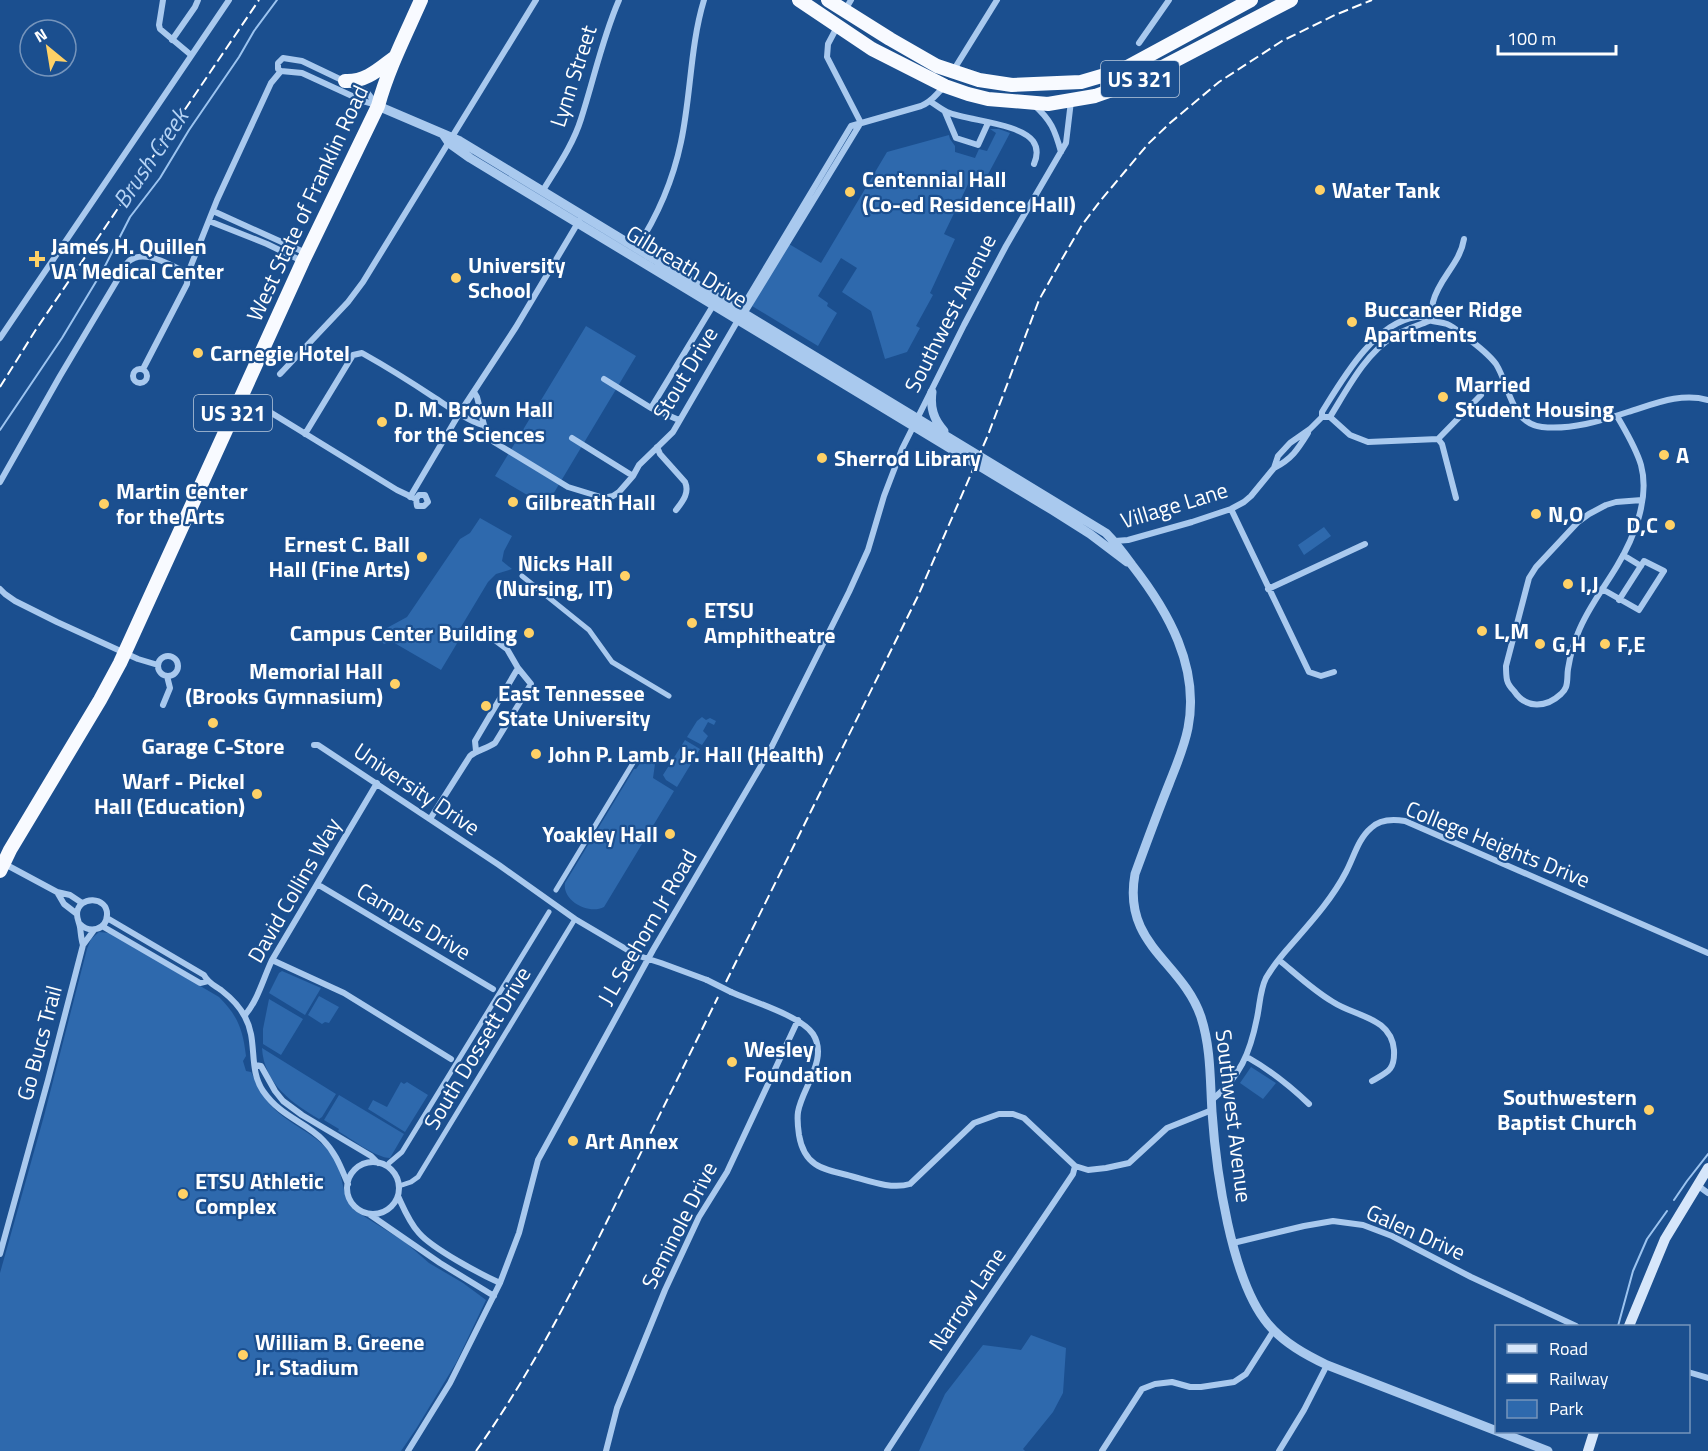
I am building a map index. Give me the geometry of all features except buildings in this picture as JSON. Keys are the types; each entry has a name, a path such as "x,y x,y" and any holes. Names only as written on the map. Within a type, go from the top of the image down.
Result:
{"highway":[{"name":"West State of Franklin Road","path":"1,865 100,700 124,652 305,257 378,106 395,57 421,0"},
{"name":"US 321","path":"799,0 872,50 945,86 988,99 1048,104 1095,96 1132,83 1291,0"},
{"name":"US 321","path":"828,0 848,5 913,53 937,66 994,83 1024,84 1068,83 1122,70 1252,0"},
{"path":"1252,0 1263,15"},
{"path":"837,26 848,5"},
{"path":"345,81 356,81 370,76 395,57"},
{"path":"945,86 953,72"},
{"path":"1068,83 1071,101"}],"main road":[{"path":"1629,1325 1665,1239 1708,1168"},
{"path":"1588,1451 1593,1433"}],"street":[{"path":"163,0 159,25 162,33 191,55"},
{"path":"172,40 198,0"},
{"path":"0,338 228,0"},
{"path":"280,374 348,302 363,282 448,138 536,0"},
{"name":"Lynn Street","path":"542,192 581,120 607,29 619,0"},
{"path":"636,249 654,219 674,169 681,143 694,49 704,0"},
{"path":"953,72 997,0"},
{"path":"1139,43 1169,0"},
{"path":"837,26 828,44 827,57 861,123 931,102 945,86"},
{"path":"284,57 302,61 368,92 378,106 302,73 290,71 285,73 278,65 280,59 284,57"},
{"path":"290,59 293,64 290,71"},
{"path":"143,369 187,284 188,273 217,200 272,83 281,71"},
{"name":"Southwest Avenue","path":"916,423 1006,246 1062,152 1066,143 1071,101"},
{"path":"931,102 945,112 1010,128 1033,141 1036,150 1034,164"},
{"path":"1032,103 1052,123 1062,152"},
{"name":"Gilbreath Drive","path":"378,106 448,138 542,192 578,224 636,249 740,316 916,423"},
{"path":"945,112 956,138 978,145 988,123"},
{"name":"Stout Drive","path":"474,392 484,425 494,442 568,487 604,498 619,492 639,465 672,432 740,316 747,309 861,123"},
{"name":"Gilbreath Drive","path":"448,138 470,158 578,224 714,304 740,316"},
{"path":"213,211 305,257"},
{"path":"209,221 305,257"},
{"path":"413,498 459,414 506,343 578,224"},
{"path":"1464,239 1457,262 1444,278 1432,304 1431,321 1449,324 1487,353 1503,376 1511,402 1524,419 1532,424 1548,427 1573,426 1617,416 1672,399 1708,400"},
{"path":"0,482 128,262 135,256 144,255 188,273"},
{"path":"651,408 714,304"},
{"name":"Village Lane","path":"1112,544 1192,522 1231,509 1244,502 1274,468 1278,456 1290,443 1325,415 1360,369 1382,345 1401,332 1431,321"},
{"name":"Stout Drive","path":"305,434 353,355 357,353 362,353 459,414 484,425"},
{"path":"604,379 651,408 679,420"},
{"path":"932,392 930,403 932,411 938,424 950,437"},
{"path":"242,395 413,498 419,506 424,507 428,500 425,495 413,498"},
{"path":"1325,415 1350,435 1368,442 1438,438 1481,395"},
{"path":"1617,416 1641,463 1644,482 1642,500 1634,530 1623,555 1577,634 1563,693 1542,705 1526,704 1507,681 1506,666 1529,578 1536,567 1589,513 1606,504 1642,500"},
{"name":"Southwest Avenue","path":"916,423 950,437 1106,533 1117,556 1134,567 1157,599 1177,636 1184,659 1190,716 1184,744 1135,874 1133,903 1137,921 1146,937 1198,1009 1206,1038 1220,1174 1233,1243 1245,1282 1259,1311 1274,1330 1296,1348 1328,1365 1495,1430"},
{"name":"Southwest Avenue","path":"916,423 1081,528 1112,544"},
{"name":"J L Seehorn Jr Road","path":"408,1451 450,1383 500,1283 519,1233 538,1160 648,960 768,754 849,592 868,550 894,466 916,423"},
{"name":"Village Lane","path":"1274,468 1287,462 1297,451 1310,429"},
{"path":"572,438 633,476"},
{"path":"1438,438 1442,444 1456,498"},
{"path":"657,447 660,454 688,488 676,510"},
{"path":"1231,509 1308,672 1321,676 1334,672"},
{"path":"1268,589 1365,544"},
{"path":"1623,555 1641,566"},
{"path":"1602,589 1638,613 1664,571 1644,561 1619,600"},
{"path":"522,576 589,630 612,662 669,696"},
{"path":"0,588 15,601 124,652 158,665"},
{"path":"430,819 470,756 495,743 531,684 518,669 507,649 491,637"},
{"path":"170,656 176,659 177,672 171,676 161,674 158,665 164,657 170,656"},
{"path":"476,751 475,741 518,669"},
{"path":"163,705 170,688 167,676"},
{"name":"University Drive","path":"314,745 318,745 377,783 575,919 636,956 648,960"},
{"path":"556,890 633,763"},
{"name":"David Collins Way","path":"245,1015 252,1006 272,960 377,783"},
{"name":"College Heights Drive","path":"1212,1105 1231,1084 1247,1057 1266,979 1337,887 1363,836 1375,824 1394,819 1405,821 1708,953"},
{"path":"1,865 57,892 70,895 82,903"},
{"name":"Campus Drive","path":"317,884 493,989"},
{"path":"57,892 64,904 77,914"},
{"path":"91,900 100,902 106,908 107,918 102,926 94,930 87,929 80,924 77,914 82,903 91,900"},
{"path":"389,1163 402,1152 549,912"},
{"path":"107,918 204,975 245,1015 249,1026 254,1071 258,1083 284,1113 314,1133 327,1145 338,1161 348,1184 349,1198 353,1206 494,1296"},
{"name":"South Dossett Drive","path":"399,1186 418,1177 575,919"},
{"name":"Go Bucs Trail","path":"80,924 83,945"},
{"path":"102,926 200,983 208,981"},
{"name":"Go Bucs Trail","path":"0,1254 83,945 94,930"},
{"path":"272,960 344,993 451,1059"},
{"path":"648,960 707,980 798,1020 813,1034 818,1050 817,1061 798,1112 798,1130 806,1157 816,1166 837,1173 900,1187 910,1184 974,1123 999,1114 1014,1114 1024,1118 1075,1166 1088,1170 1106,1168 1129,1163 1167,1128 1212,1105"},
{"path":"1279,960 1330,1001 1371,1019 1387,1030 1392,1038 1394,1062 1390,1070 1372,1081"},
{"name":"Seminole Drive","path":"606,1451 617,1408 665,1290 699,1217 727,1172 798,1020"},
{"path":"1247,1057 1273,1074 1309,1104"},
{"path":"255,1065 261,1066 274,1092 291,1108 371,1156 378,1163"},
{"path":"348,1184 351,1174 370,1162 387,1166 394,1172 399,1186 398,1196 392,1207 381,1214 368,1214"},
{"name":"Narrow Lane","path":"887,1451 1073,1174 1075,1166"},
{"path":"1697,1184 1708,1193"},
{"path":"398,1196 408,1219 423,1237 479,1273 500,1283"},
{"name":"Galen Drive","path":"1233,1243 1333,1221 1363,1225 1392,1236 1471,1277 1574,1325"},
{"path":"1102,1451 1142,1389 1155,1384 1172,1382 1190,1387 1201,1387 1234,1382 1246,1374 1274,1330"},
{"path":"1280,1451 1328,1365"},
{"path":"1690,1372 1708,1378"},
{"name":"Southwest Avenue","path":"1502,1433 1548,1451"}],"green space":[{"path":"990,129 1010,133 985,180 972,176 944,234 955,239 930,293 933,295 916,326 920,328 907,352 885,359 871,311 842,292 857,268 841,258 818,296 837,313 818,346 752,306 789,244 821,263 887,152 949,135 955,146 955,152 975,158 979,149 987,151 996,133"},
{"path":"586,326 636,356 546,506 495,476"},
{"path":"480,518 512,536 504,551 502,561 512,569 496,574 488,582 455,637 459,640 441,670 391,641 384,644 382,642 385,629 407,617 460,539 470,533"},
{"path":"1324,527 1331,536 1304,555 1298,545"},
{"path":"702,717 716,721 714,725 708,722 703,731 708,736 702,745 687,737"},
{"path":"685,740 700,749 677,787 666,780 663,775"},
{"path":"647,759 655,764 653,778 674,791 604,907 584,908 572,901 565,890 565,883 634,769"},
{"name":"ETSU Athletic Complex","path":"99,932 110,933 219,997 235,1017 241,1031 246,1056 243,1061 246,1071 251,1072 270,1105 323,1144 329,1151 337,1164 347,1198 354,1210 405,1242 429,1263 486,1300 456,1363 401,1451 0,1451 0,1273 87,949 91,939"},
{"path":"282,971 321,988 305,1015 269,993"},
{"path":"319,996 339,1007 329,1023 322,1024 308,1015"},
{"path":"269,999 303,1019 281,1055 263,1044 263,1029"},
{"path":"262,1048 336,1094 322,1117 319,1119 309,1113 281,1091 268,1072"},
{"path":"1251,1067 1276,1083 1263,1099 1240,1083"},
{"path":"401,1082 404,1084 407,1082 428,1095 405,1132 368,1109 373,1100 387,1107"},
{"path":"339,1095 404,1134 390,1158 363,1147 324,1120"},
{"path":"1031,1335 1066,1348 1063,1393 1053,1412 1023,1449 1025,1451 919,1451 945,1394 983,1345 1021,1350"}],"waterway":[{"name":"Brush Creek","path":"0,430 62,338 103,270 130,217 160,178 254,31 277,0"},
{"path":"1674,1200 1708,1154"},
{"path":"1618,1325 1633,1271 1647,1239 1667,1211"}],"railway":[{"path":"0,387 35,331 259,0"},
{"path":"726,982 918,596 988,435 1039,300 1082,225 1148,144 1219,82 1282,41 1372,0"},
{"path":"476,1451 516,1390 570,1295 718,997"}],"place":[{"name":"Water Tank","path":"1320,190"},
{"name":"Centennial Hall (Co-ed Residence Hall)","path":"850,192"},
{"name":"James H. Quillen VA Medical Center","path":"37,259"},
{"name":"University School","path":"456,278"},
{"name":"Buccaneer Ridge Apartments","path":"1352,322"},
{"name":"Carnegie Hotel","path":"198,353"},
{"name":"Married Student Housing","path":"1443,397"},
{"name":"D. M. Brown Hall for the Sciences","path":"382,422"},
{"name":"A","path":"1664,455"},
{"name":"Sherrod Library","path":"822,458"},
{"name":"Gilbreath Hall","path":"513,502"},
{"name":"Martin Center for the Arts","path":"104,504"},
{"name":"N,O","path":"1536,514"},
{"name":"D,C","path":"1670,525"},
{"name":"Ernest C. Ball Hall (Fine Arts)","path":"422,557"},
{"name":"Nicks Hall (Nursing, IT)","path":"625,576"},
{"name":"I,J","path":"1568,584"},
{"name":"ETSU Amphitheatre","path":"692,623"},
{"name":"L,M","path":"1482,631"},
{"name":"Campus Center Building","path":"529,633"},
{"name":"G,H","path":"1540,644"},
{"name":"F,E","path":"1605,644"},
{"name":"Memorial Hall (Brooks Gymnasium)","path":"395,684"},
{"name":"East Tennessee State University","path":"486,706"},
{"name":"Garage C-Store","path":"213,723"},
{"name":"John P. Lamb, Jr. Hall (Health)","path":"536,754"},
{"name":"Warf - Pickel Hall (Education)","path":"257,794"},
{"name":"Yoakley Hall","path":"670,834"},
{"name":"Wesley Foundation","path":"732,1062"},
{"name":"Southwestern Baptist Church","path":"1649,1110"},
{"name":"Art Annex","path":"573,1141"},
{"name":"ETSU Athletic Complex","path":"183,1194"},
{"name":"William B. Greene Jr. Stadium","path":"243,1355"}]}
